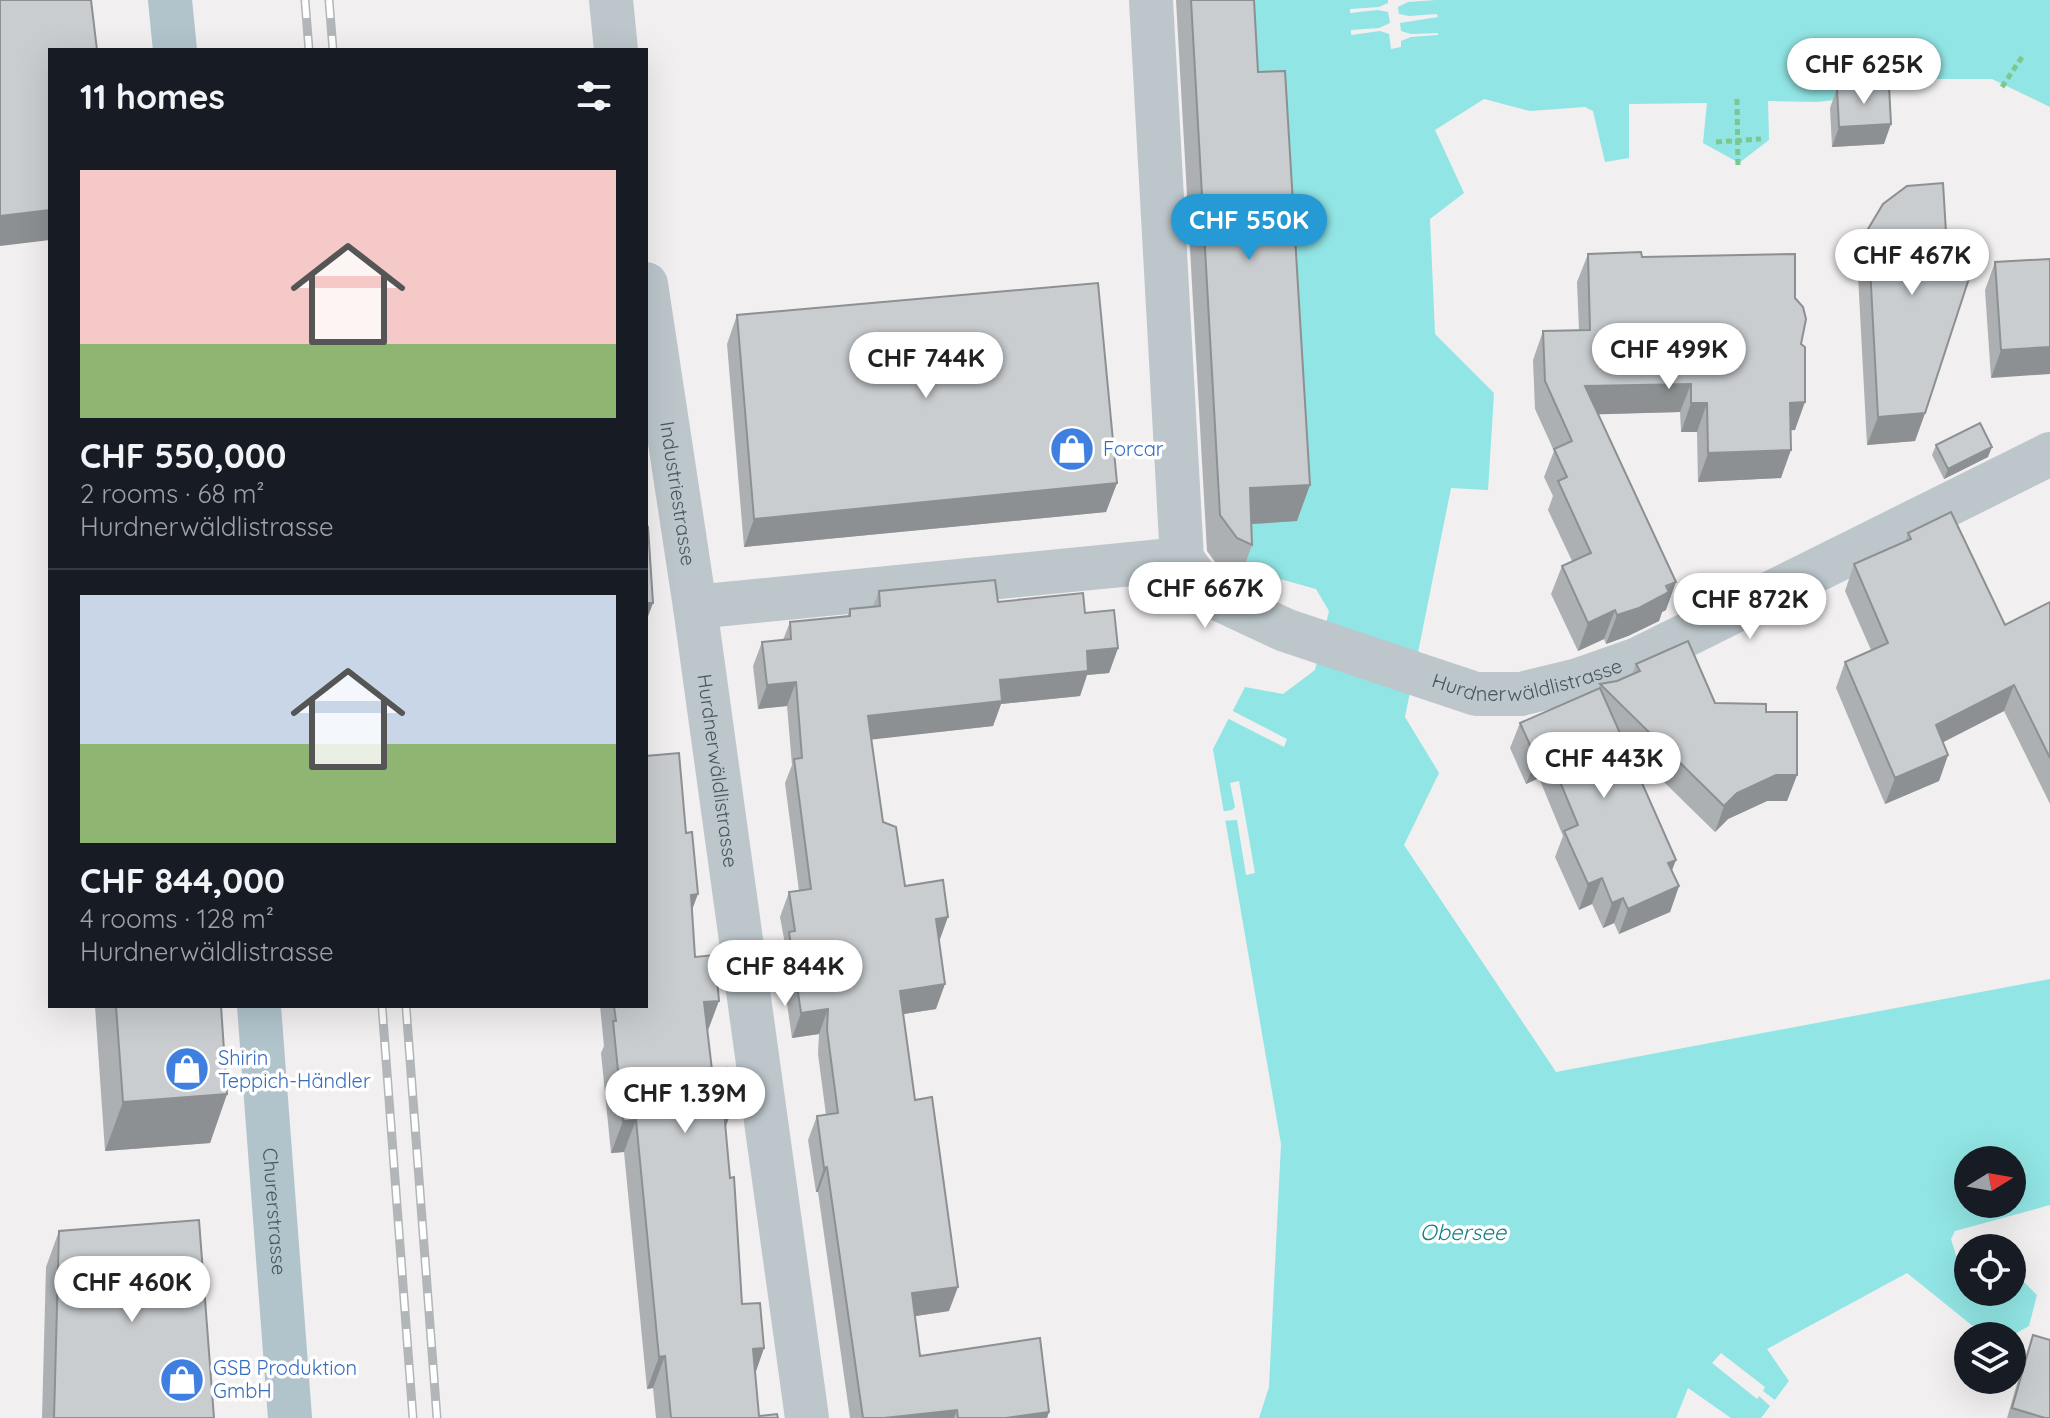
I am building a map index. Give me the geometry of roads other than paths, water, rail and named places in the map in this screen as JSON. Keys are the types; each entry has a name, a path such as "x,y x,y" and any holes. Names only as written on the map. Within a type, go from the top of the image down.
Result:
{"main road":[{"path":"170,0 175,48"},
{"name":"Churerstrasse","path":"259,1008 290,1418"}],"street":[{"path":"611,0 616,48"},
{"path":"695,607 1182,559 1151,0"},
{"name":"Industriestrasse","path":"648,297 695,607"},
{"name":"Hurdnerwäldlistrasse","path":"1182,559 1208,594 1285,630 1476,694 1521,694 1578,680 1638,659 2050,454"},
{"name":"Hurdnerwäldlistrasse","path":"695,607 807,1418"}],"water":[{"name":"Obersee","path":"1237,0 2050,0 2050,107 1992,79 1885,79 1887,94 1817,102 1768,101 1769,140 1739,163 1703,143 1707,103 1629,104 1629,158 1605,162 1593,111 1585,107 1530,111 1484,99 1435,130 1464,193 1430,219 1435,334 1494,393 1488,490 1451,488 1405,717 1439,773 1404,845 1556,1072 2050,979 2050,1205 2026,1212 2026,1146 1954,1146 1954,1218 2002,1218 1955,1231 1951,1239 1954,1249 1954,1306 2026,1306 2026,1284 2037,1295 2029,1326 2026,1328 2026,1322 1968,1322 1907,1273 1767,1349 1789,1381 1761,1418 1731,1418 1688,1388 1676,1418 1259,1418 1269,1387 1281,1144 1213,749 1245,687 1283,694 1315,670 1329,611 1316,589 1237,567 1236,525 1297,520 1245,108"}],"railway":[{"path":"305,0 309,48"},
{"path":"329,0 333,48"},
{"path":"382,1008 413,1418"},
{"path":"406,1008 437,1418"}],"place":[{"name":"Forcar","path":"1072,449"},
{"name":"Shirin Teppich-Händler","path":"187,1069"},
{"name":"GSB Produktion GmbH","path":"182,1380"}]}
